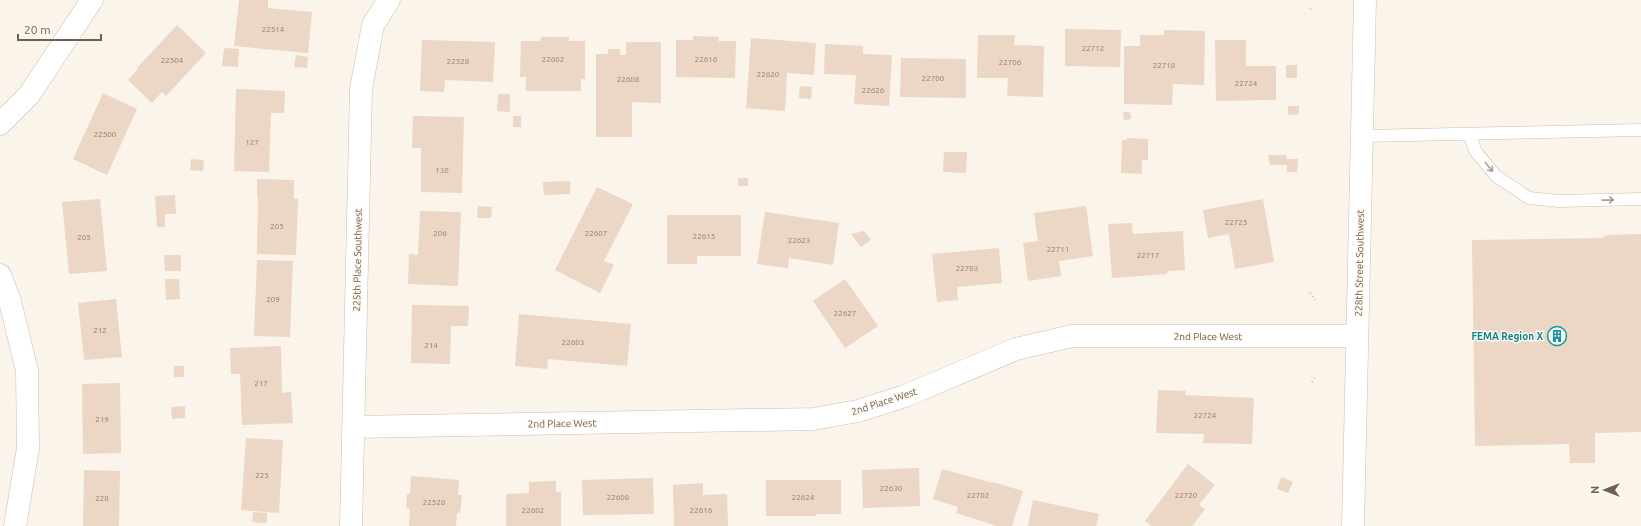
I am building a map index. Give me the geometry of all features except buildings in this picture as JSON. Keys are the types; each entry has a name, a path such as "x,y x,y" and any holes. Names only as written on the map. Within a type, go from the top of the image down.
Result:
{"street":[{"path":"0,124 29,95 92,0"},
{"name":"225th Place Southwest","path":"351,526 360,89 374,25 389,0"},
{"name":"228th Street Southwest","path":"1353,526 1365,0"},
{"path":"0,275 10,301 27,371 28,448 15,526"},
{"name":"2nd Place West","path":"353,427 813,419 858,411 871,407 905,396 1016,349 1072,336 1357,336"}],"lane":[{"path":"1362,136 1641,130"},
{"path":"1468,134 1476,152 1496,176 1530,198 1559,201 1641,199"}],"path":[{"path":"1310,9 1313,6"},
{"path":"1310,293 1315,300"},
{"path":"1312,382 1316,376"}],"place":[{"name":"FEMA Region X","path":"1557,336"}]}
